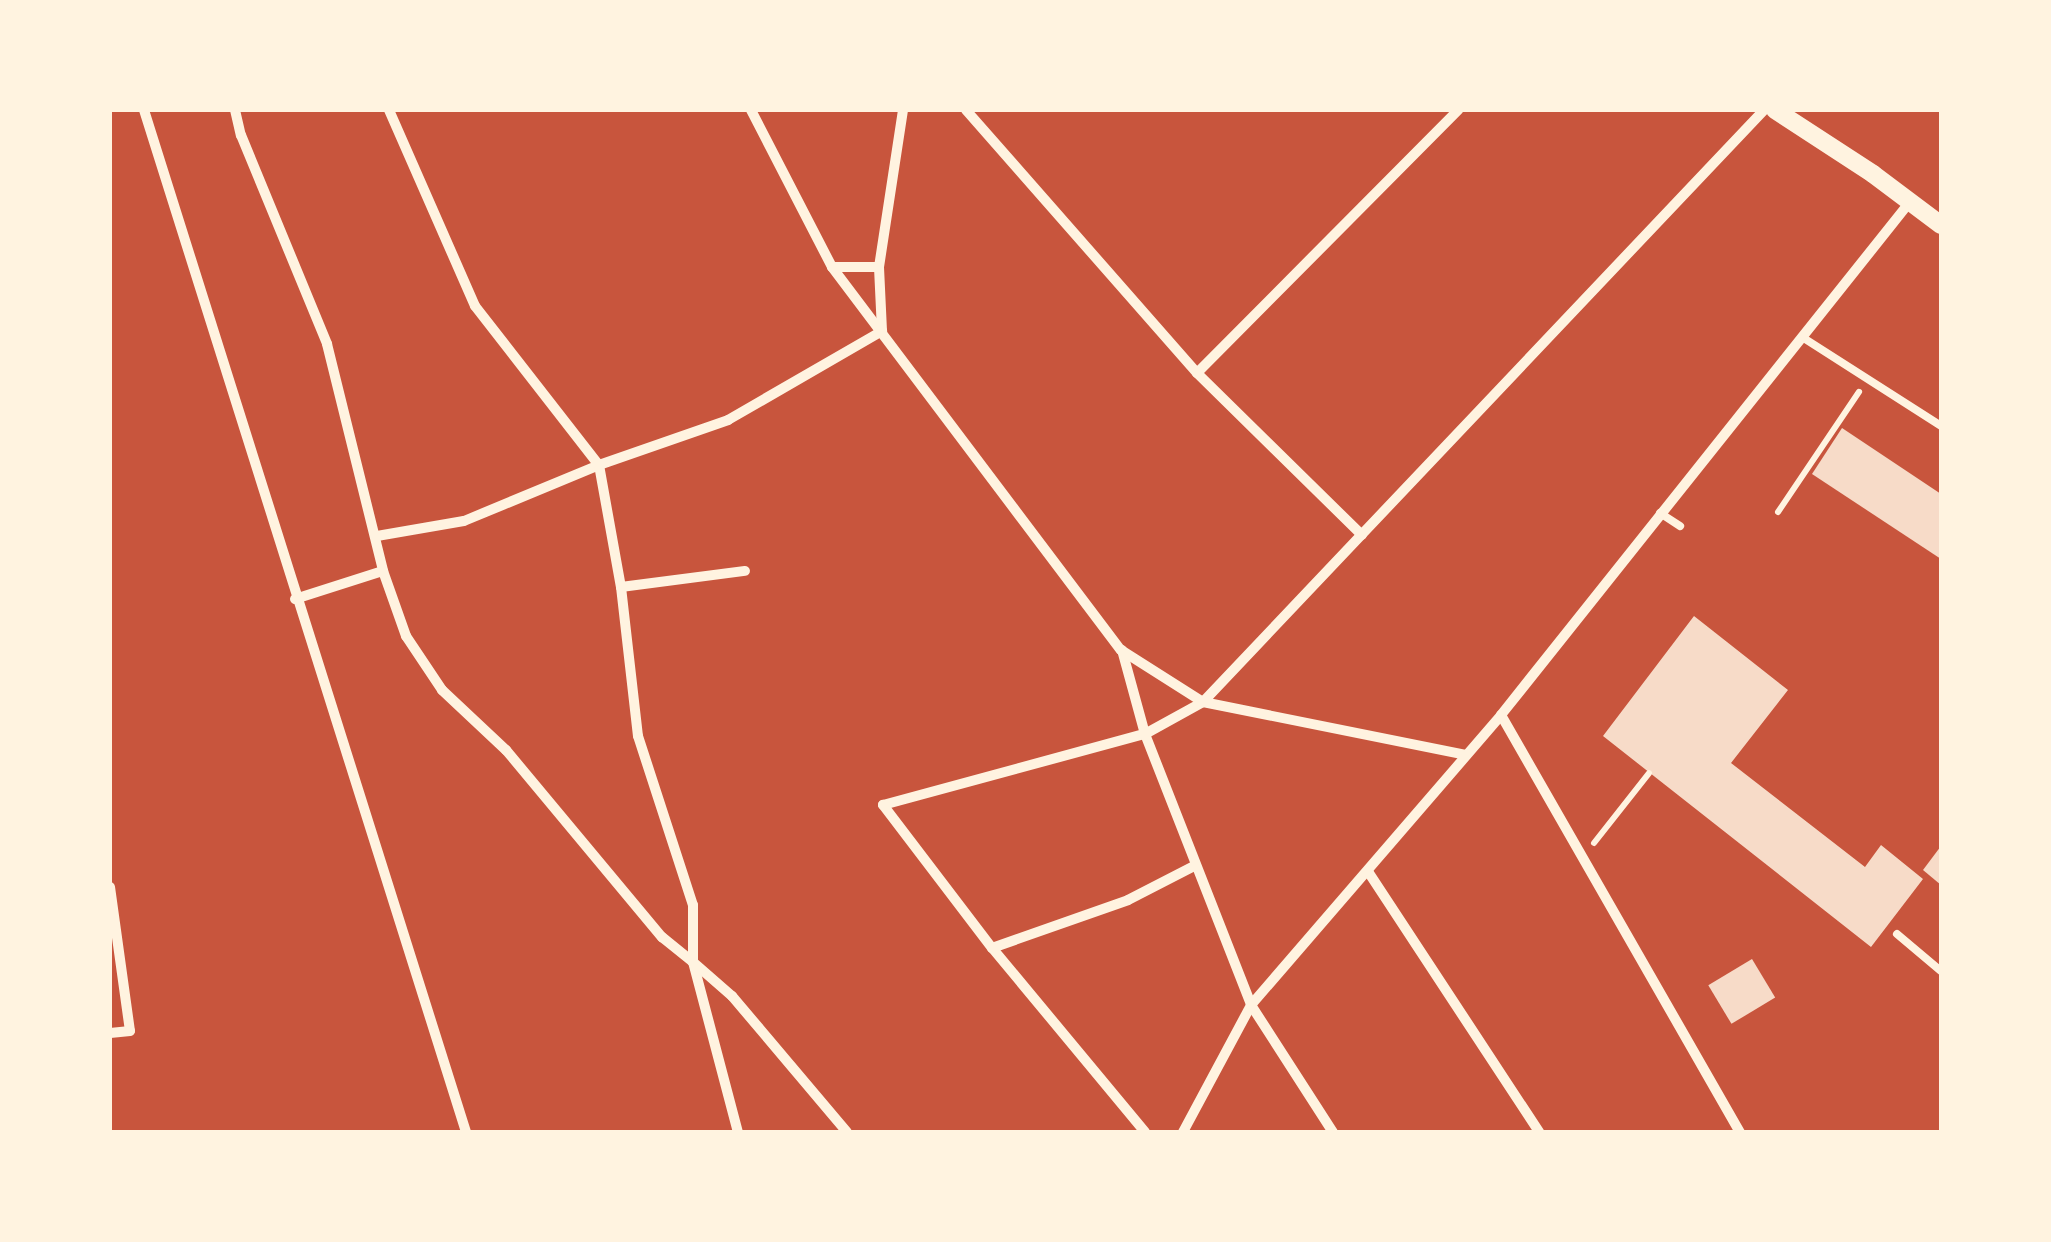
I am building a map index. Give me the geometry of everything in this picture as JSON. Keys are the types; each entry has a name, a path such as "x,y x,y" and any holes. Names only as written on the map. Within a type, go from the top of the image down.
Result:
{"street":[{"path":"144,110 466,1132"},
{"path":"236,110 241,135 327,344 383,570 406,636 442,690 506,750 662,936 732,996 847,1132"},
{"path":"389,110 475,306 599,465 621,587 638,736 693,905 693,962 738,1132"},
{"path":"751,110 832,267 1122,650 1203,702 1466,755"},
{"path":"882,331 879,267 904,110"},
{"path":"966,110 1197,373 1362,535"},
{"path":"1197,373 1458,110"},
{"path":"1145,1132 992,948 884,805 1145,734 1203,702 1764,110"},
{"path":"1775,110 1873,174 1941,225"},
{"path":"1183,1132 1250,1005 1369,873 1502,715 1909,203"},
{"path":"832,267 879,267"},
{"path":"377,536 464,521 599,465 728,420 882,331"},
{"path":"295,599 383,570"},
{"path":"621,587 745,571"},
{"path":"1122,650 1145,734 1250,1005 1333,1132"},
{"path":"1502,715 1740,1132"},
{"path":"992,948 1128,900 1196,865"},
{"path":"1369,873 1539,1132"},
{"path":"110,887 130,1030 110,1033"}],"lane":[{"path":"1802,337 1941,426"},
{"path":"1660,513 1680,526"},
{"path":"1897,934 1941,971"}],"path":[{"path":"1778,512 1867,380"},
{"path":"1579,852 1594,843 1649,773"}],"building":[{"path":"1842,428 1941,494 1941,559 1812,474"},
{"path":"1694,616 1788,690 1731,763 1865,867 1881,845 1923,879 1871,947 1603,736"},
{"path":"1941,846 1941,885 1923,870"},
{"path":"1752,959 1775,998 1731,1024 1708,985"}]}
